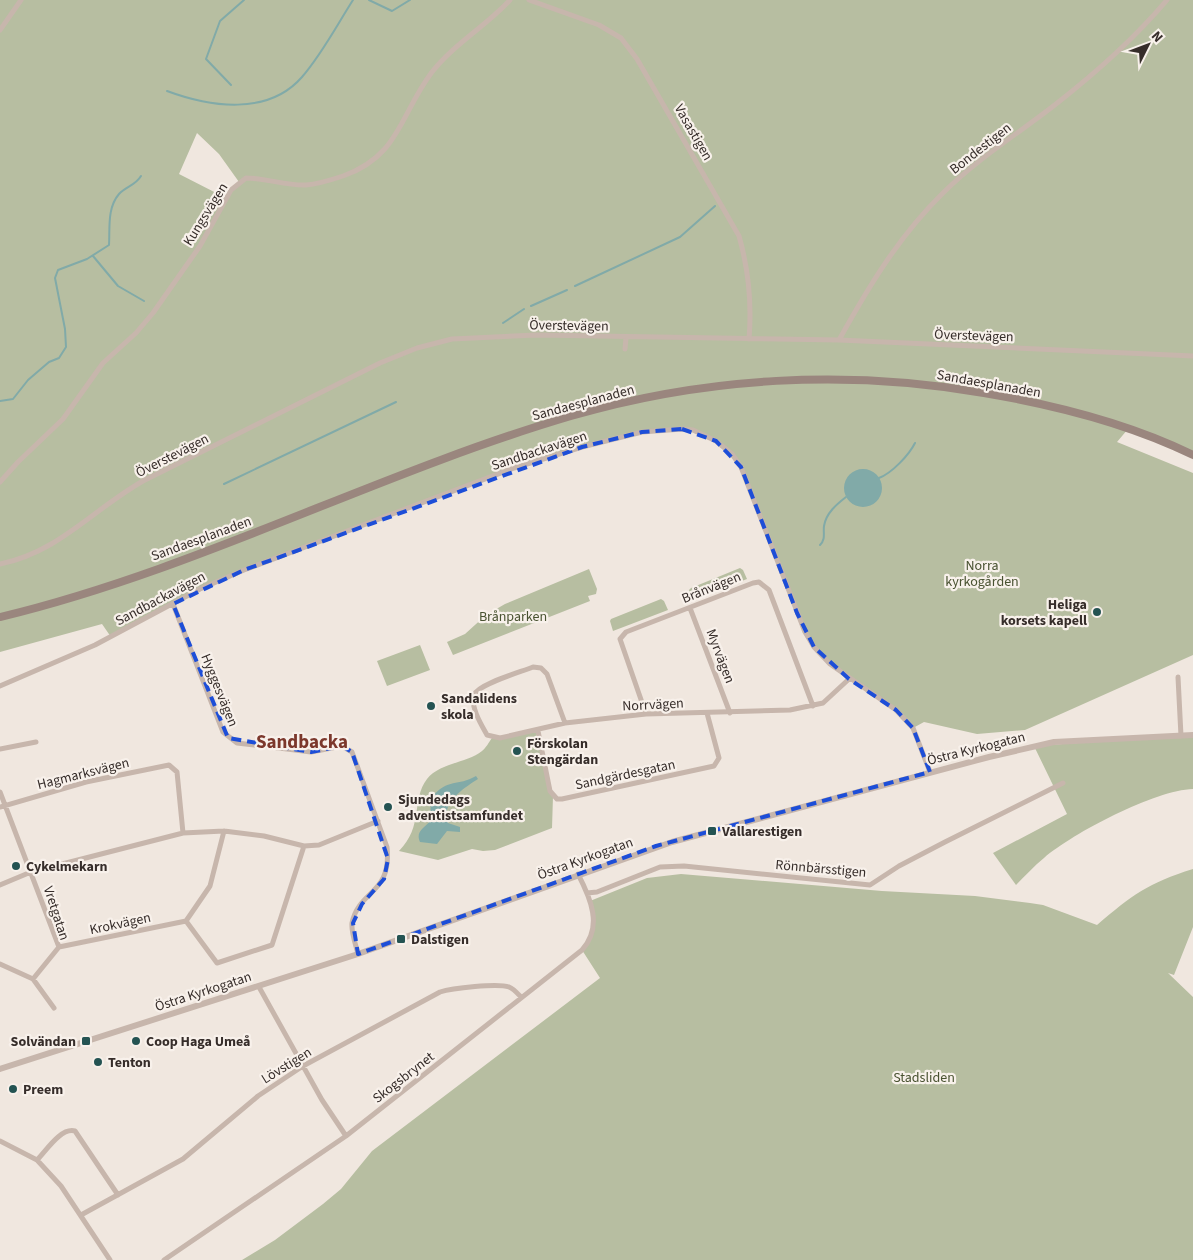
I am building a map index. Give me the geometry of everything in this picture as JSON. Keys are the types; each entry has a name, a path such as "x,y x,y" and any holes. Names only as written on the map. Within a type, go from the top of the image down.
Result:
{"main road":[{"name":"Sandaesplanaden","path":"0,617 85,593 171,563 417,470 562,419 626,402 704,388 770,380 835,378 895,381 952,387 1013,398 1077,413 1128,428 1193,455"}],"street":[{"path":"0,30 21,0"},
{"name":"Kungsvägen","path":"0,482 63,419 103,363 153,313 200,246 235,186 246,178 292,185 318,183 357,171 368,164 378,157 393,139 422,84 434,70 462,41 510,0"},
{"name":"Vasastigen","path":"529,0 599,25 621,38 637,59 739,236 748,264 751,300 749,339"},
{"name":"Bondestigen","path":"839,340 871,282 891,252 926,211 971,168 1124,48 1167,0"},
{"name":"Överstevägen","path":"0,564 17,561 43,551 72,533 119,495 143,481 380,363 417,348 452,339 486,336 839,340 1193,356"},
{"path":"625,349 626,338"},
{"name":"Sandbackavägen","path":"0,686 95,645 220,579 514,468 600,442 642,432 682,428 704,434 732,454 741,467 805,632 825,658 849,679 896,710 913,728 930,772"},
{"name":"Brånvägen","path":"646,714 620,639 626,632 753,583 765,585 770,590 813,706"},
{"name":"Hyggesvägen","path":"173,604 223,732 228,738 236,742 311,752 342,746 352,752 387,847 388,865 384,879 362,904 352,923 358,954"},
{"name":"Myrvägen","path":"690,608 730,713"},
{"name":"Norrvägen","path":"564,723 547,674 540,668 533,667 481,688 474,695 473,701 481,724 487,736 492,738 538,731 564,723 646,714 790,710 813,706 830,698 849,679"},
{"path":"1178,677 1182,736"},
{"name":"Sandgärdesgatan","path":"538,731 550,792 557,799 562,799 714,766 718,758 707,713"},
{"name":"Östra Kyrkogatan","path":"0,1069 358,954 672,842 930,772 1054,742 1193,736"},
{"path":"0,749 36,742"},
{"name":"Hagmarksvägen","path":"3,806 86,782 170,764 177,772 183,833"},
{"name":"Rönnbärsstigen","path":"587,893 597,892 660,867 684,866 870,885 899,866 1063,783"},
{"name":"Vretgatan","path":"0,792 3,806 31,872 59,947 33,979"},
{"path":"0,884 31,872 183,833 224,831 264,836 304,846 320,845 378,821"},
{"path":"224,831 210,886 186,921 217,963 272,945 304,846"},
{"name":"Skogsbrynet","path":"164,1260 346,1136 521,998 588,942 594,927 594,919 587,893 578,874"},
{"name":"Krokvägen","path":"59,947 186,921"},
{"path":"0,964 33,979 54,1008"},
{"path":"259,986 303,1066 346,1136"},
{"name":"Lövstigen","path":"81,1216 182,1159 258,1096 303,1066 448,989 504,986 515,991 521,998"},
{"path":"37,1160 64,1132 70,1130 75,1132 79,1134 118,1195"},
{"path":"0,1141 37,1160 61,1186 110,1260"}],"highlighted area":[{"path":"682,429 716,441 741,467 797,613 814,647 849,679 896,710 913,728 930,772 656,846 358,954 353,923 362,904 384,879 388,859 352,752 342,746 311,752 228,738 173,604 244,570 582,447 642,432"}],"green space":[{"name":"Norra kyrkogården","path":"0,0 1193,0 1193,455 1128,429 1117,442 1193,473 1193,655 1025,730 977,734 924,722 913,728 896,710 830,664 805,632 741,467 716,441 693,430 642,432 514,468 221,579 111,637 102,624 0,652","holes":["197,133 219,154 239,182 226,198 179,174"]},
{"path":"740,568 747,579 692,600 689,590 691,588"},
{"name":"Brånparken","path":"589,569 597,589 596,594 588,596 590,601 453,655 447,642 465,634 486,615 505,604"},
{"path":"661,599 668,610 613,631 611,619"},
{"path":"420,645 430,670 387,686 377,661"},
{"path":"538,731 553,796 552,828 495,850 483,851 472,849 438,860 399,851 407,842 412,832 422,787 432,774 446,766 476,755 483,750 492,738"},
{"path":"1193,735 1193,789 1177,791 1158,797 1115,814 1094,825 1057,848 1037,864 1016,885 993,853 1067,814 1034,746"},
{"name":"Stadsliden","path":"1193,869 1193,927 1174,975 1168,973 1193,997 1193,1260 242,1260 275,1240 323,1204 341,1189 372,1151 600,978 582,950 592,935 590,901 647,878 681,874 882,891 975,896 1043,905 1097,925 1141,891 1164,879"}],"water":[{"path":"863,469 876,475 882,488 876,501 863,507 850,501 844,488 850,475"},
{"path":"476,776 478,779 460,792 447,809 448,823 460,827 460,832 447,831 437,844 420,842 420,832 430,821 431,798 443,787"}],"waterway":[{"path":"231,85 206,59 220,21 244,0"},
{"path":"167,91 184,97 220,104 256,103 273,98 288,89 302,77 323,49 353,0"},
{"path":"369,0 392,11 410,0"},
{"path":"0,401 13,399 28,380 49,362 59,358 66,347 65,329 55,278 58,270 87,259 109,245 110,218 115,200 122,191 136,182 141,176"},
{"path":"575,286 680,237 715,206"},
{"path":"93,256 118,286 144,301"},
{"path":"531,306 567,290"},
{"path":"503,323 524,309"},
{"path":"224,484 396,402"},
{"path":"879,478 900,463 915,443"},
{"path":"820,545 824,538 824,526 829,513 846,497"}],"place":[{"name":"Heliga korsets kapell","path":"1097,612"},
{"name":"Sandalidens skola","path":"431,706"},
{"name":"Förskolan Stengärdan","path":"517,751"},
{"name":"Sjundedags adventistsamfundet","path":"388,807"},
{"name":"Vallarestigen","path":"712,831"},
{"name":"Cykelmekarn","path":"16,866"},
{"name":"Dalstigen","path":"401,939"},
{"name":"Solvändan","path":"86,1041"},
{"name":"Coop Haga Umeå","path":"136,1041"},
{"name":"Tenton","path":"98,1062"},
{"name":"Preem","path":"13,1089"}],"district":[{"name":"Sandbacka","path":"302,741"}]}
